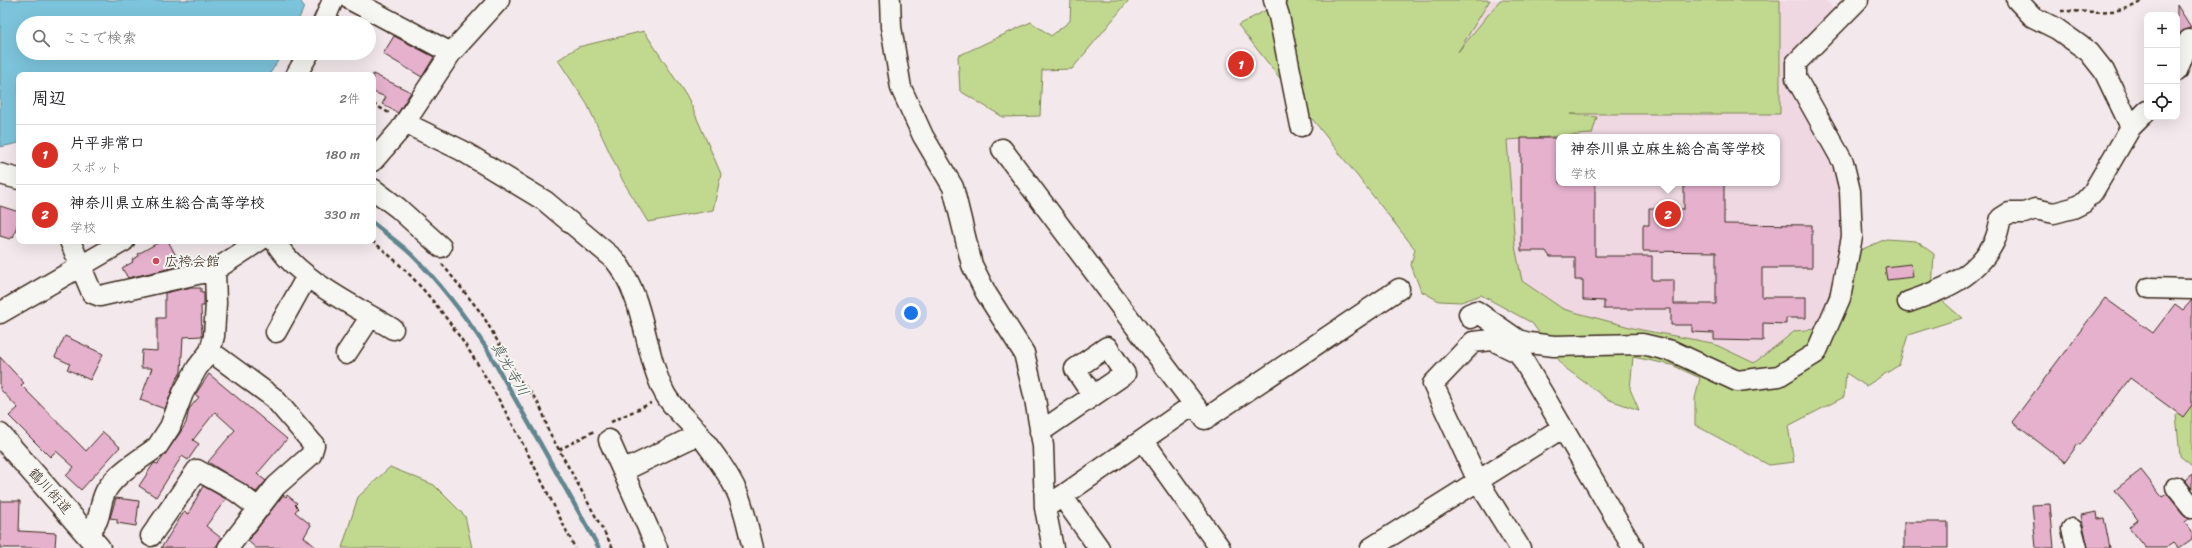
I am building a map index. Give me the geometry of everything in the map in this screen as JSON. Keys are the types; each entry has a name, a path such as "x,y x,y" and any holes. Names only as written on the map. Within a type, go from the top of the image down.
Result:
{"main road":[{"name":"鶴川街道","path":"0,435 93,541"}],"street":[{"path":"326,16 333,0"},
{"path":"351,0 451,53"},
{"path":"376,157 405,123 451,53 500,0"},
{"path":"890,0 892,28 901,88 923,136 953,187 972,265 986,293 1024,353 1035,399 1040,432 1045,508 1053,548"},
{"path":"1274,0 1279,16 1301,126"},
{"path":"1633,548 1519,353 1477,331 1469,314 1476,311 1524,342 1554,346 1611,346 1642,344 1672,351 1737,381 1779,376 1816,353 1840,298 1852,237 1850,191 1843,162 1796,78 1796,63 1858,0"},
{"path":"2017,0 2033,17 2057,29 2089,52 2104,71 2131,127"},
{"path":"2180,63 2189,40"},
{"path":"298,72 305,60"},
{"path":"1908,302 1945,289 1966,276 1994,241 2001,218 2009,213 2024,213 2035,209 2054,213 2073,208 2083,203 2094,192 2131,127 2144,114"},
{"path":"405,123 462,150 546,201 614,259 623,269 638,303 656,370 666,397 699,434 737,492 753,548"},
{"path":"1002,149 1189,408 1205,419 1399,289"},
{"path":"0,174 16,178"},
{"path":"376,191 425,222 440,254"},
{"path":"71,244 92,293 100,296 214,270 254,244"},
{"path":"0,313 119,244"},
{"path":"277,244 288,261 308,276 393,329"},
{"path":"93,541 104,496 110,485 157,447 163,440 182,392 210,351 214,336 216,303 214,270"},
{"path":"276,332 308,276"},
{"path":"2149,288 2192,289"},
{"path":"346,354 371,316"},
{"path":"1477,331 1473,342 1433,384 1478,481 1520,548"},
{"path":"210,351 274,398 314,445 311,455 276,486 228,548"},
{"path":"1040,432 1093,396"},
{"path":"1045,508 1189,408"},
{"path":"1371,548 1562,428"},
{"path":"605,431 657,548"},
{"path":"623,471 699,434"},
{"path":"1143,440 1220,548"},
{"path":"151,536 197,470 237,492 258,508"},
{"path":"2176,487 2192,507"},
{"path":"1062,496 1099,548"}],"path":[{"path":"2033,17 2054,11 2107,12 2137,6 2142,0"},
{"path":"376,106 386,111"},
{"path":"375,244 409,273 445,316 474,358 520,440 576,548"},
{"path":"440,254 482,314 522,384 530,389 559,450 613,548"},
{"path":"559,450 605,431 655,401"}],"shaded area":[{"path":"1478,0 1824,0 1831,5 1832,10 1789,58 1841,166 1841,261 1834,305 1812,338 1763,371 1653,330 1528,320 1421,75"}],"green space":[{"path":"1071,0 1129,0 1072,69 1042,70 1040,116 1003,117 960,91 958,56 1031,22 1051,36 1070,21"},
{"path":"1269,0 1490,0 1458,52 1500,0 1780,0 1780,114 1570,114 1597,117 1592,134 1556,134 1556,137 1507,140 1515,246 1522,281 1563,309 1637,329 1712,343 1754,363 1795,331 1817,329 1842,258 1886,239 1916,241 1934,254 1932,292 1962,318 1908,335 1899,365 1866,386 1846,373 1844,397 1788,426 1794,462 1769,465 1695,425 1695,399 1700,378 1672,365 1633,357 1630,389 1639,410 1607,399 1564,367 1532,323 1481,295 1461,302 1439,301 1421,291 1411,265 1415,249 1238,25 1276,5"},
{"path":"644,31 689,100 721,174 713,210 648,222 623,181 587,104 558,60 578,47"},
{"path":"2192,400 2192,466 2180,456 2176,415"},
{"path":"390,467 434,485 465,516 472,548 342,548 358,497"}],"water":[{"path":"0,0 300,0 304,7 300,16 16,16 16,60 279,60 271,72 16,72 16,144 0,147"}],"building":[{"path":"2177,5 2191,27 2180,33 2180,12 2177,12"},
{"path":"394,36 434,57 422,77 383,54"},
{"path":"376,75 411,92 398,113 382,104 386,97 376,93"},
{"path":"1521,138 1556,138 1556,186 1595,186 1595,256 1652,256 1652,280 1674,280 1674,304 1716,304 1716,252 1643,251 1643,225 1649,225 1649,208 1684,209 1684,186 1724,186 1724,224 1812,225 1812,268 1762,268 1762,297 1806,297 1806,318 1786,318 1786,324 1763,323 1763,341 1714,340 1714,333 1692,332 1692,325 1671,325 1671,309 1604,309 1604,301 1583,300 1583,280 1575,280 1575,257 1550,257 1546,251 1521,251"},
{"path":"0,206 16,211 16,228 13,238 11,237 10,239 0,236"},
{"name":"広袴会館","path":"156,244 170,244 180,263 172,268 128,278 122,268 133,262 132,260 139,256 138,254"},
{"path":"1911,264 1913,277 1887,280 1885,267"},
{"path":"186,288 201,288 201,292 204,292 204,306 201,306 202,336 183,337 181,372 176,380 165,409 140,400 152,368 141,368 142,350 157,351 157,318 165,318 165,293"},
{"path":"2105,298 2153,333 2175,304 2183,310 2192,300 2192,405 2183,417 2130,378 2080,445 2078,444 2065,462 2012,422"},
{"path":"65,336 103,354 90,380 67,369 70,364 55,357"},
{"path":"0,357 24,383 21,385 86,451 103,432 120,447 81,490 66,476 74,467 56,451 50,457 9,416 18,408 0,389"},
{"path":"209,374 287,439 257,474 266,481 256,492 208,462 235,430 215,412 193,440 199,444 188,460 182,456 156,497 139,486 154,463 158,464 180,433 186,423 189,409 199,397 195,395"},
{"path":"2141,470 2162,497 2167,494 2183,514 2190,518 2185,522 2192,531 2192,539 2179,548 2174,542 2165,548 2146,548 2129,527 2138,520 2115,490"},
{"path":"2192,474 2192,489 2185,480"},
{"path":"203,486 226,499 206,526 221,538 218,544 214,548 161,548 184,512 188,514"},
{"path":"283,495 286,497 287,495 297,503 295,505 298,508 295,512 311,525 304,537 317,548 256,548 248,541"},
{"path":"116,498 139,501 136,526 117,523 117,519 110,518"},
{"path":"0,501 20,501 19,531 56,533 55,548 0,548"},
{"path":"2050,504 2054,548 2036,548 2032,505"},
{"path":"2097,512 2098,519 2104,518 2110,548 2088,548 2081,515"},
{"path":"1904,522 1948,522 1948,548 1904,548"}],"waterway":[{"name":"真光寺川","path":"376,225 413,256 461,312 479,337 599,548"}],"place":[{"name":"片平非常口","path":"1241,64"},
{"name":"神奈川県立麻生総合高等学校","path":"1668,214"},
{"name":"広袴会館","path":"156,261"}]}
